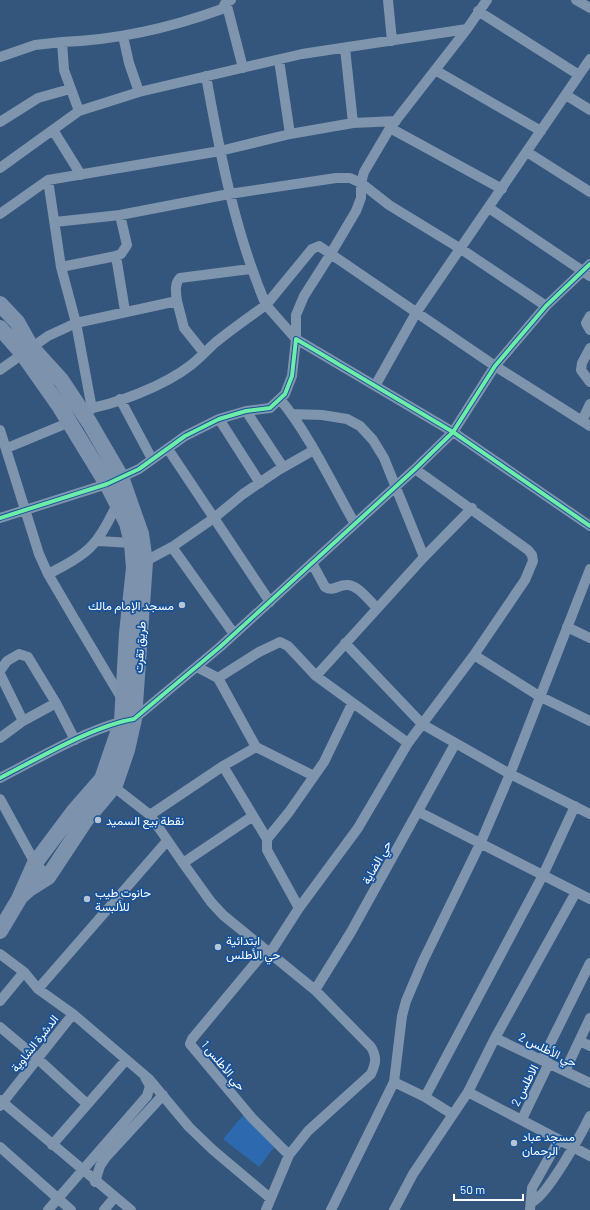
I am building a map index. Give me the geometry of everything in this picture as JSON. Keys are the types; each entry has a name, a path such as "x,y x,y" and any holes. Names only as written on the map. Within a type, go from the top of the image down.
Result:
{"main road":[{"name":"طريق تقرت","path":"0,304 17,322 26,350 70,422 114,480 117,504 127,523 140,565 127,633 123,699 128,720"},
{"name":"طريق تقرت","path":"0,328 61,380 87,409 114,480 141,534 128,720 108,782 48,877 29,889 19,899"},
{"name":"طريق تقرت","path":"0,932 19,899 34,863 74,811 108,782"}],"street":[{"path":"388,0 392,41"},
{"path":"0,518 114,480 139,469 186,436 219,419 246,411 270,408 285,394 292,376 296,339 296,315 304,296 330,255 362,198 361,183 364,172 393,125 467,29 487,0"},
{"path":"576,0 590,8"},
{"path":"0,57 35,45 123,36 171,26 207,16 222,9 228,1"},
{"path":"228,1 243,68"},
{"path":"478,11 579,74"},
{"path":"0,168 79,111 139,92 279,60 467,29"},
{"path":"123,36 129,63 139,92"},
{"path":"62,42 64,70 79,111"},
{"path":"345,48 353,123"},
{"path":"375,386 416,313 590,59"},
{"path":"279,60 290,134"},
{"path":"435,70 541,131"},
{"path":"206,76 220,151 230,194 250,269 266,305 296,339 334,360 453,432 590,526"},
{"path":"0,122 38,98 70,89"},
{"path":"566,95 590,110"},
{"path":"0,214 48,180 220,151 290,134 353,123 393,125 502,189"},
{"path":"54,130 81,175"},
{"path":"527,152 590,192"},
{"path":"56,222 120,215 230,194 336,178 350,178 361,183 389,205 461,249 546,306"},
{"path":"48,180 56,222 61,267 76,323 87,409 140,392 190,365 236,326 266,305 314,246 319,246 330,255 495,366 586,424 590,404"},
{"path":"0,778 75,740 128,720 197,666 234,634 396,487 453,432 495,366 546,306 588,270 489,208"},
{"path":"61,267 121,254 127,246 120,215"},
{"path":"116,256 125,311"},
{"path":"204,353 184,328 177,301 176,282 180,278 250,269"},
{"path":"0,370 26,350 48,336 76,323 125,311 177,301"},
{"path":"590,316 586,323 590,330"},
{"path":"590,348 582,363 581,370 590,382"},
{"path":"120,399 152,459"},
{"path":"280,399 292,414 314,450 354,524"},
{"path":"246,411 283,468"},
{"path":"292,414 322,415 347,419 360,426 373,440 384,458 424,557"},
{"path":"219,419 260,483"},
{"path":"7,448 70,422"},
{"path":"0,430 26,510 30,529 48,574 123,699"},
{"path":"168,449 270,602"},
{"path":"140,565 172,547 214,518 260,483 314,450"},
{"path":"268,952 358,828 408,742 474,655 525,580 533,561 532,555 528,550 472,508 415,469"},
{"path":"48,574 82,556 98,541 117,504"},
{"path":"316,676 424,557 472,508"},
{"path":"98,541 132,542"},
{"path":"172,547 234,634"},
{"path":"312,563 325,587 332,589 346,585 353,586 377,608"},
{"path":"331,1210 394,1082 402,1016 406,1001 423,961 480,844 510,774 539,696 590,569"},
{"path":"567,627 590,638"},
{"path":"218,678 258,652 280,642 288,646 316,676 352,704 408,742"},
{"path":"345,643 422,724 510,774 590,814"},
{"path":"0,671 7,661 19,654 24,654 56,703 75,740"},
{"path":"474,655 539,696 590,721"},
{"path":"197,666 218,678 256,747 314,776"},
{"path":"0,674 22,721"},
{"path":"0,738 22,721 56,703"},
{"path":"267,839 289,812 324,762 352,704"},
{"name":"حي الضاية","path":"315,990 351,932 419,812 455,744"},
{"path":"150,815 223,766 256,747"},
{"path":"223,766 267,839 267,850 299,908"},
{"path":"108,782 150,815 167,842 211,902 223,915 315,990 371,1047 375,1054 375,1066 371,1074 308,1131 290,1156 270,1198 266,1210"},
{"path":"0,799 34,863 48,877"},
{"path":"425,1097 543,875 575,806"},
{"path":"419,812 590,899"},
{"path":"183,863 253,816"},
{"path":"38,989 167,842"},
{"path":"394,1210 413,1174 468,1092 495,1038 576,892"},
{"name":"حي الأطلس 1","path":"268,952 192,1038 190,1044 252,1118 290,1156"},
{"path":"0,954 24,972 38,989 73,1014 156,1084 163,1095 194,1132 270,1198"},
{"name":"الاطلس 2","path":"522,1119 590,963"},
{"path":"0,1001 24,972"},
{"name":"الدشرة الشاوية","path":"1,1103 73,1014"},
{"path":"564,1071 590,1018"},
{"path":"0,1027 38,1059 87,1104"},
{"name":"حي الأطلس 2","path":"495,1038 590,1083"},
{"path":"580,1041 590,1046"},
{"path":"52,1145 126,1060"},
{"path":"48,1210 147,1096 150,1086 144,1075"},
{"path":"394,1082 425,1097 452,1114"},
{"path":"468,1092 590,1156"},
{"path":"96,1182 100,1166 106,1157 163,1095"},
{"path":"1,1103 131,1210"},
{"path":"532,1208 543,1194 572,1147 581,1136 590,1116"},
{"path":"532,1208 532,1188 559,1140"},
{"path":"0,1147 71,1210"},
{"path":"104,1210 115,1197"}],"shaded area":[{"path":"244,1114 276,1145 259,1167 223,1139"}],"cycle path":[{"path":"0,778 84,735 101,728 134,719 220,647 415,469 453,432 495,366 546,306 590,264"},
{"path":"0,518 107,484 139,469 185,436 219,419 246,411 270,408 285,394 292,376 296,339 453,432 590,526"}],"place":[{"name":"مسجد الإمام مالك","path":"182,605"},
{"name":"نقطة بيع السميد","path":"98,820"},
{"name":"حانوت طيب للألبسة","path":"87,899"},
{"name":"ابتدائية حي الأطلس","path":"218,947"},
{"name":"مسجد عباد الرحمان","path":"514,1143"}]}
